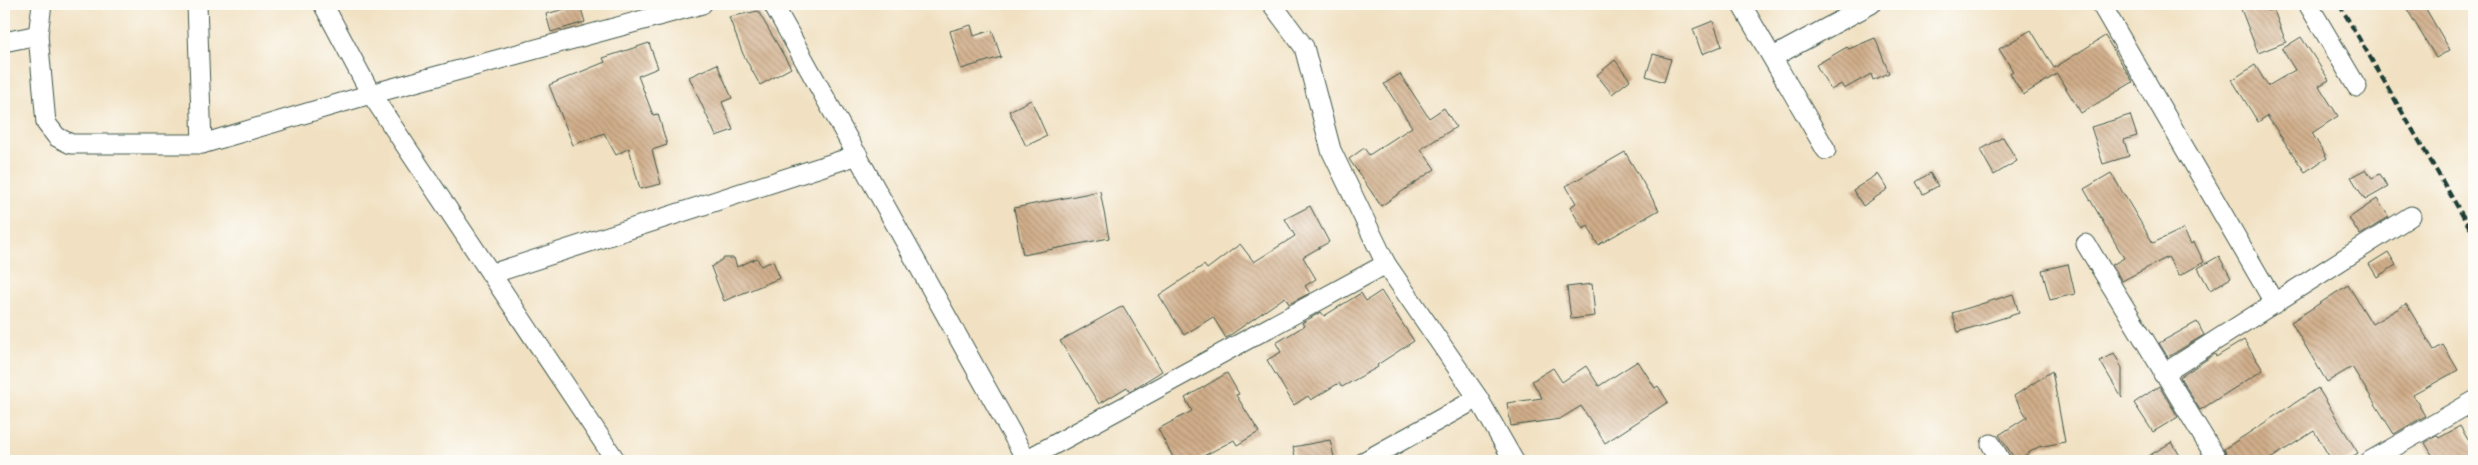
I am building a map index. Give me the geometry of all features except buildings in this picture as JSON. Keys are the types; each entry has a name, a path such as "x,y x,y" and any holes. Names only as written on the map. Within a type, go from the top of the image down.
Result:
{"street":[{"path":"42,4 38,35 46,123 57,137 71,144 202,144 371,94 702,4"},
{"path":"197,4 202,144"},
{"path":"323,4 371,94 616,461"},
{"path":"773,4 1026,461 1386,264"},
{"path":"1272,4 1304,47 1331,150 1386,264 1478,398 1514,461"},
{"path":"1741,4 1826,150"},
{"path":"1772,57 1871,4"},
{"path":"2101,4 2275,304"},
{"path":"2308,4 2357,87"},
{"path":"4,42 38,35"},
{"path":"491,274 858,155"},
{"path":"2163,374 2411,216"},
{"path":"2086,244 2163,374 2218,461"},
{"path":"1365,461 1478,398"},
{"path":"2370,461 2474,401"},
{"path":"1991,444 2002,461"}],"railway":[{"path":"2339,4 2474,235"}]}
